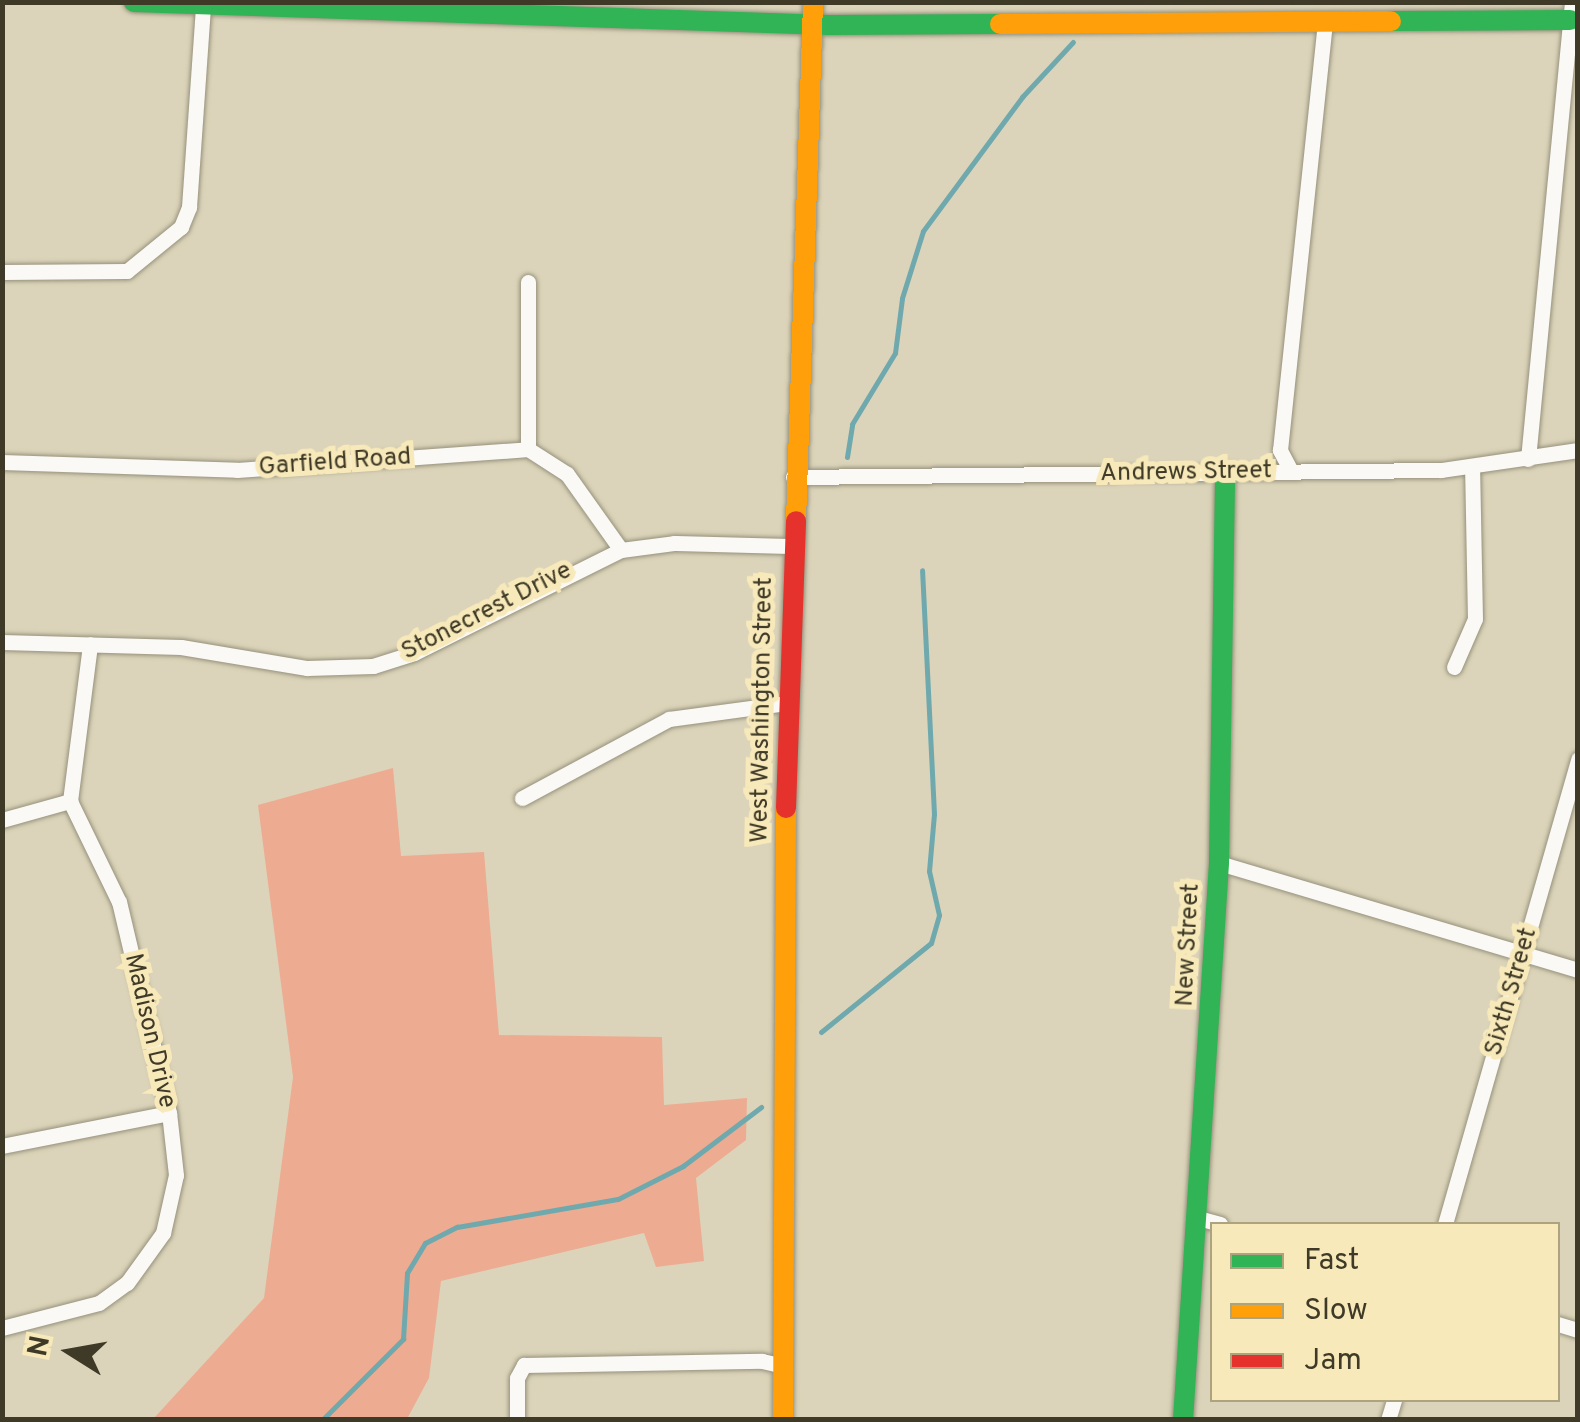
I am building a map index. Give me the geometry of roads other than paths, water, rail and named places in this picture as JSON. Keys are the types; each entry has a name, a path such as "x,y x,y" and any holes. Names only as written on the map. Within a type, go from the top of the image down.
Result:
{"street":[{"path":"134,2 810,24 1326,23 1571,11 1528,459"},
{"name":"West Washington Street","path":"782,1420 788,703 793,477 813,2"},
{"path":"2,272 127,270 182,227 188,207 204,6"},
{"path":"1292,471 1280,450 1326,23"},
{"path":"528,282 528,449 567,474 622,550"},
{"name":"Garfield Road","path":"2,462 237,470 528,449"},
{"name":"Andrews Street","path":"793,477 1472,468 1578,450"},
{"path":"1454,667 1475,619 1472,468"},
{"name":"New Street","path":"1183,1420 1219,864 1225,473"},
{"name":"Stonecrest Drive","path":"2,642 182,647 307,668 373,666 414,654 622,550 674,543 792,546"},
{"path":"2,820 70,800 90,644"},
{"path":"522,798 670,718 788,703"},
{"name":"Sixth Street","path":"1446,1222 1578,759"},
{"name":"Madison Drive","path":"2,1328 99,1303 146,1264 163,1234 176,1175 169,1114 119,902 70,800"},
{"path":"1219,864 1578,970"},
{"path":"2,1146 169,1114"},
{"path":"1198,1218 1213,1222"},
{"path":"517,1420 517,1378 524,1365 762,1360 784,1366"}],"waterway":[{"path":"847,457 852,424 895,353 902,298 923,231 1022,97 1073,42"},
{"path":"821,1032 931,943 939,915 929,871 934,814 922,570"},
{"path":"322,1420 403,1339 407,1273 425,1243 457,1227 618,1199 683,1166 761,1107"}]}
